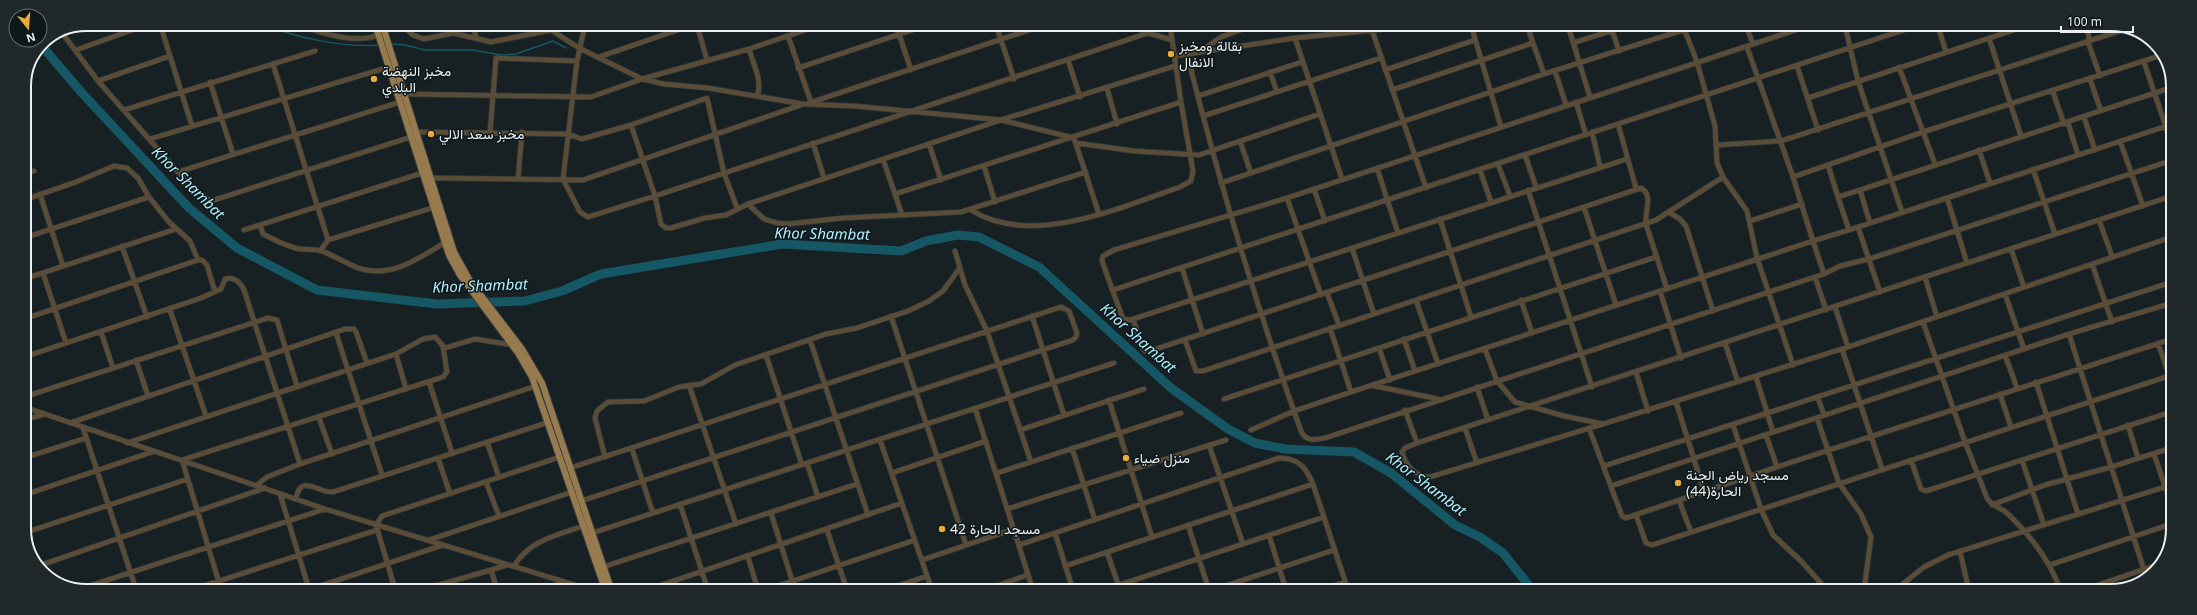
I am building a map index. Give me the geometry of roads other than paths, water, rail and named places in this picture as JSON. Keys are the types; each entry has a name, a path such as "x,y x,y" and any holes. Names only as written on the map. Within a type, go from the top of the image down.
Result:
{"main road":[{"path":"377,31 381,43 387,51 404,94 429,178 452,246 467,281"},
{"path":"384,31 388,42 388,66 444,243 454,266 522,349 537,374 609,584"},
{"path":"492,313 526,364 536,386 603,584"}],"street":[{"path":"76,50 129,31"},
{"path":"162,31 192,126"},
{"path":"324,31 358,39 370,38 378,35"},
{"path":"409,31 414,35 424,38 453,33 497,42 546,31"},
{"path":"474,31 476,37"},
{"path":"553,31 579,48 642,79 664,84 708,88 803,104 914,111 1001,120 1074,138"},
{"path":"584,31 579,48 572,97 564,179 580,212 588,217 1014,79 1148,33"},
{"path":"599,57 675,31"},
{"path":"699,31 707,60"},
{"path":"404,94 493,94 591,97 642,79 748,49 801,31"},
{"path":"898,31 911,70"},
{"path":"798,68 908,31"},
{"path":"998,31 1014,79"},
{"path":"429,178 583,180 642,158 1027,31"},
{"path":"1144,31 1172,40"},
{"path":"971,210 983,217 1001,224 1026,227 1059,223 1099,214 1186,184 1193,176 1171,31"},
{"path":"1200,52 1221,37 1238,31"},
{"path":"1174,56 1294,38 1362,31"},
{"path":"1372,31 1426,188"},
{"path":"1473,31 1502,127"},
{"path":"1529,31 1544,74"},
{"path":"1569,31 1590,97"},
{"path":"1573,43 1609,31"},
{"path":"1612,31 1619,51"},
{"path":"1221,183 1676,31"},
{"path":"1685,31 1706,94 1715,130 1717,145 1716,157 1723,177 1747,211 1768,293 1793,365"},
{"path":"1748,31 1753,44"},
{"path":"1627,159 1600,166 1252,282 1126,321 1123,319 1102,261 1103,256 1108,252 1287,198 1793,31"},
{"path":"1846,31 1858,81 1902,212"},
{"path":"1113,290 1242,249 1706,94 1797,66 1901,31"},
{"path":"1940,31 1946,52"},
{"path":"1808,98 2011,31"},
{"path":"2087,31 2100,76"},
{"path":"1717,145 1781,141 1869,114 2119,31"},
{"path":"64,35 98,81 178,172 201,195 211,201 410,137"},
{"path":"788,36 811,102"},
{"path":"1294,38 1342,179"},
{"path":"1989,38 2021,136"},
{"path":"1385,70 1475,40"},
{"path":"1392,90 1481,59 1533,43"},
{"path":"1747,47 1781,141 1824,274"},
{"path":"748,49 758,81 759,90 757,96"},
{"path":"124,110 210,82 315,51"},
{"path":"1187,54 1221,183 1272,347 1303,436 1309,440 1316,440 1768,293 1824,274 1840,266 1869,259 2166,162"},
{"path":"98,81 170,56"},
{"path":"1793,177 1923,132 2053,92 2158,57"},
{"path":"490,133 496,58 577,61"},
{"path":"1203,116 1381,58"},
{"path":"1068,60 1080,97"},
{"path":"1198,96 1302,62"},
{"path":"1251,430 1294,411 1351,392 2166,126 2144,62"},
{"path":"272,64 307,169 328,240"},
{"path":"150,139 388,66"},
{"path":"631,125 655,196 661,224 666,228 726,215 737,208 824,178 1001,120 1080,97 1176,66"},
{"path":"1797,66 1818,130"},
{"path":"1899,67 1935,164"},
{"path":"1555,71 1566,105"},
{"path":"1270,72 1277,92"},
{"path":"2090,79 2101,111"},
{"path":"210,82 233,154"},
{"path":"708,88 707,98 724,173 737,208"},
{"path":"1106,88 1117,124"},
{"path":"1838,197 2166,89"},
{"path":"2053,92 2078,155"},
{"path":"416,132 522,132 568,134 582,139 631,125 707,98"},
{"path":"178,172 400,102"},
{"path":"895,194 1074,138 1181,102"},
{"path":"1576,102 1586,135"},
{"path":"1076,143 1190,156 1320,114"},
{"path":"2084,117 2095,150"},
{"path":"1618,124 1636,188"},
{"path":"518,179 522,132"},
{"path":"1592,132 1600,166"},
{"path":"1074,138 1099,214"},
{"path":"1240,141 1251,173"},
{"path":"2120,141 2143,206"},
{"path":"813,143 824,178"},
{"path":"929,144 940,180"},
{"path":"1978,150 1990,184"},
{"path":"1525,155 1536,187"},
{"path":"883,159 902,215"},
{"path":"1498,164 1510,196"},
{"path":"1828,165 1849,230"},
{"path":"31,197 120,166 135,174 149,197 176,228 190,241 198,260"},
{"path":"984,166 995,202"},
{"path":"1377,168 1398,233"},
{"path":"2033,169 2055,234"},
{"path":"1480,170 1491,202"},
{"path":"748,204 764,219 777,223 961,212 1086,172"},
{"path":"244,230 422,173"},
{"path":"1185,340 1194,368 1199,371 1646,224 1670,213 1723,177"},
{"path":"1133,319 1145,351 1185,340 1363,282 1539,223 1636,188 1644,189 1647,195 1649,204 1645,213 1646,224 1667,289"},
{"path":"1314,189 1325,221"},
{"path":"1528,190 1592,387"},
{"path":"1860,190 1870,223"},
{"path":"40,194 63,266"},
{"path":"31,236 149,197"},
{"path":"1287,198 1321,295"},
{"path":"1947,198 1967,263"},
{"path":"2166,198 1681,358 1416,443 1405,448 1402,452 1409,467 1422,477 1438,476 1793,365 2005,294 2112,256 2166,240"},
{"path":"1750,221 1802,204"},
{"path":"1584,207 1616,305"},
{"path":"320,251 328,240 432,208"},
{"path":"1670,213 1680,219 1686,226 1713,311"},
{"path":"1440,219 1471,317"},
{"path":"2099,220 2112,256"},
{"path":"260,225 264,234 283,244 301,249 320,251 361,268 379,271 398,268 414,262 444,243"},
{"path":"1858,227 1880,292"},
{"path":"31,277 176,228"},
{"path":"122,246 147,317"},
{"path":"1352,248 1374,314"},
{"path":"2011,249 2024,287"},
{"path":"955,251 959,269 968,292 987,331 999,364 1031,462"},
{"path":"1224,399 1560,287 1656,257"},
{"path":"31,317 198,260 202,260 206,265 215,292"},
{"path":"2092,264 2112,322"},
{"path":"1182,268 1203,334"},
{"path":"605,457 596,426 598,411 602,406 614,401 644,401 690,385 701,384 735,365 921,306 938,295 952,282 959,269"},
{"path":"43,273 66,343"},
{"path":"1815,277 1826,310"},
{"path":"1925,277 1937,317"},
{"path":"31,355 170,310 221,289 227,278 238,282 244,290 255,322 264,358 300,464"},
{"path":"1604,466 1936,360 2166,284"},
{"path":"1660,291 1681,358"},
{"path":"1328,293 1339,325"},
{"path":"2005,294 2024,349"},
{"path":"1416,300 1438,364"},
{"path":"1521,300 1532,333"},
{"path":"1611,486 2069,334 2166,305"},
{"path":"570,468 905,360 1032,316 1065,307 1069,311 1077,333 1073,340 581,501"},
{"path":"1835,307 1848,347"},
{"path":"170,310 206,416"},
{"path":"892,316 966,545"},
{"path":"1032,316 1064,415"},
{"path":"31,395 268,318 276,320 298,386"},
{"path":"1923,322 1965,442 1978,475 1992,504 2006,512 2024,532 2050,565 2058,584"},
{"path":"1330,328 1351,392"},
{"path":"70,423 264,358 336,332 354,329 367,363"},
{"path":"101,332 113,368"},
{"path":"336,332 382,475"},
{"path":"2069,334 2144,570"},
{"path":"127,443 396,354 423,339 431,337 438,339 443,347 447,368 446,375 429,382 288,428 182,460"},
{"path":"443,347 448,348 474,339 513,345"},
{"path":"1404,339 1415,371"},
{"path":"810,340 868,515"},
{"path":"1590,428 1622,518 1636,515 1828,450 2166,341"},
{"path":"1725,343 1738,382"},
{"path":"2158,343 2166,364"},
{"path":"1378,348 1390,380"},
{"path":"1485,348 1497,381 1515,402 1564,416 1602,424"},
{"path":"1842,349 1882,469"},
{"path":"396,354 406,389"},
{"path":"766,355 792,433 818,497"},
{"path":"2006,355 2017,388"},
{"path":"136,360 148,396"},
{"path":"592,533 1114,363"},
{"path":"1636,372 1648,411"},
{"path":"1636,515 1648,545 2166,376"},
{"path":"1756,377 1773,432"},
{"path":"429,382 442,418 452,453"},
{"path":"2036,382 2078,514"},
{"path":"690,385 702,426 736,524"},
{"path":"257,485 267,477 300,464 536,386"},
{"path":"1372,386 1440,399"},
{"path":"1477,387 1488,420"},
{"path":"1020,430 1144,389"},
{"path":"2000,394 2011,427"},
{"path":"1818,398 1824,416"},
{"path":"1109,400 1152,537"},
{"path":"1676,402 1704,491"},
{"path":"975,408 1031,584"},
{"path":"31,409 152,452 182,460 377,527 428,540 571,584"},
{"path":"1405,410 1416,443"},
{"path":"997,474 1181,413"},
{"path":"31,418 45,414"},
{"path":"1911,460 1922,491 1978,475 2166,414"},
{"path":"319,418 332,454"},
{"path":"1817,418 1839,483 1861,514 1872,537 1865,584"},
{"path":"296,499 298,490 302,487 314,486 329,493 333,492 549,422"},
{"path":"1733,425 1761,509 1777,540 1801,561 1822,584"},
{"path":"2128,426 2138,458"},
{"path":"84,428 134,584"},
{"path":"1465,428 1477,463"},
{"path":"1766,435 1777,467"},
{"path":"31,456 86,438"},
{"path":"880,440 930,584"},
{"path":"1007,509 1226,440"},
{"path":"487,442 499,477"},
{"path":"892,473 986,442"},
{"path":"1209,445 1243,544"},
{"path":"1072,448 1095,520"},
{"path":"632,449 653,513"},
{"path":"1992,504 2046,484 2067,480 2166,450"},
{"path":"31,493 152,452"},
{"path":"2154,454 2166,490"},
{"path":"209,584 298,556 377,527 385,514 560,457"},
{"path":"438,458 450,494"},
{"path":"1019,545 1279,458 1290,458 1304,466 1313,484 1345,582 1339,584"},
{"path":"182,460 219,584"},
{"path":"2022,460 2044,524"},
{"path":"31,531 188,479"},
{"path":"486,482 499,516"},
{"path":"603,567 857,484"},
{"path":"1065,566 1313,484"},
{"path":"1903,584 1924,567 1938,559 2024,532 2044,524 2165,487"},
{"path":"44,564 265,488"},
{"path":"428,540 572,492"},
{"path":"280,494 287,521 308,584"},
{"path":"1679,500 1691,532"},
{"path":"665,584 827,530 902,503"},
{"path":"680,504 706,584"},
{"path":"95,584 325,509"},
{"path":"771,512 794,584"},
{"path":"1131,584 1199,558 1324,517"},
{"path":"1188,525 1207,584"},
{"path":"514,566 521,554 534,544 583,526"},
{"path":"2050,565 2166,526"},
{"path":"377,527 393,584"},
{"path":"922,560 1014,529"},
{"path":"827,530 845,584"},
{"path":"1055,533 1071,584"},
{"path":"1269,535 1284,584"},
{"path":"784,584 915,540"},
{"path":"325,584 443,545"},
{"path":"1231,584 1334,550"},
{"path":"1960,551 1967,584"},
{"path":"1107,552 1119,584"},
{"path":"748,556 756,584"},
{"path":"442,584 508,565"},
{"path":"2101,584 2150,568"},
{"path":"491,570 495,584"},
{"path":"1002,584 1028,575"},
{"path":"904,584 927,576"},
{"path":"559,584 565,582"}],"waterway":[{"path":"282,31 320,41 351,45 380,45"},
{"path":"390,44 405,45 425,50 473,50 501,55 516,54 553,41 566,48"},
{"name":"Khor Shambat","path":"45,50 82,93 189,208 237,248 317,290 437,304 525,301 562,291 601,274 782,244 901,251 926,241 958,235 979,237 1039,267 1171,388 1228,429 1255,443 1285,449 1354,452 1391,473 1455,525 1480,537 1503,553 1528,584"}],"place":[{"name":"بقالة ومخبز الانفال","path":"1171,54"},
{"name":"مخبز النهضة البلدي","path":"374,79"},
{"name":"مخبز سعد الالي","path":"431,134"},
{"name":"منزل ضياء","path":"1126,458"},
{"name":"مسجد رياض الجنة الحارة(44)","path":"1678,483"},
{"name":"مسجد الحارة 42","path":"942,529"}]}
